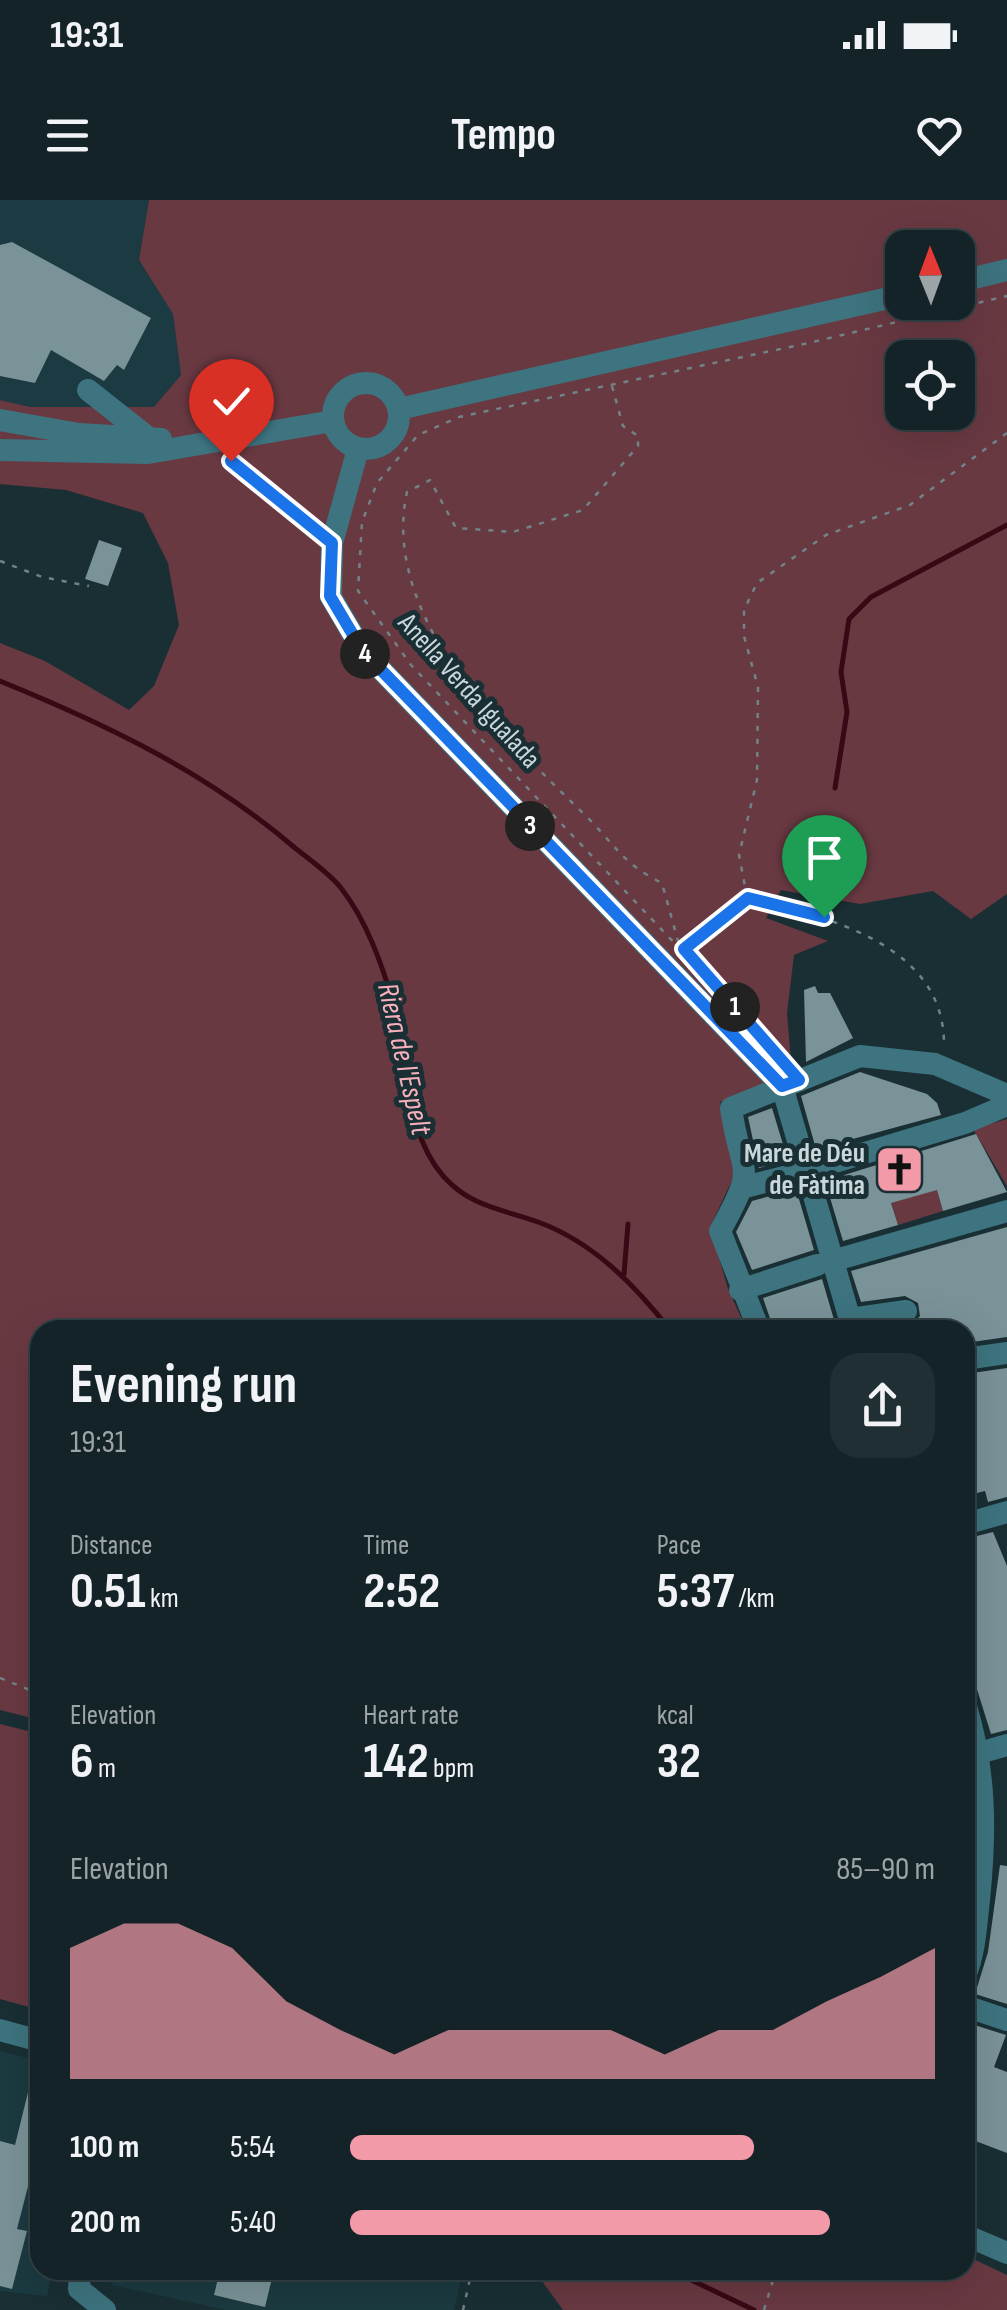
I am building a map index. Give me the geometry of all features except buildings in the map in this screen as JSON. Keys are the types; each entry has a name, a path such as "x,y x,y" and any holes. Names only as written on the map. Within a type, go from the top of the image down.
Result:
{"street":[{"path":"975,278 1007,270"},
{"path":"399,409 885,299"},
{"path":"364,382 385,388 399,409 400,420 390,440 380,446 358,449 340,437 333,421 337,400 364,382"},
{"path":"88,390 143,446"},
{"path":"0,420 143,446"},
{"path":"0,450 229,441 333,421"},
{"path":"0,438 143,446"},
{"path":"358,449 332,543 330,596 362,650 782,1086 824,1263 850,1320"},
{"path":"754,1320 720,1231 745,1187 747,1172 730,1108 860,1056 940,1065 1007,1095"},
{"path":"745,1187 949,1128 1007,1104"},
{"path":"740,1290 1007,1211"},
{"path":"870,1320 906,1310"},
{"path":"975,1358 1007,1353"},
{"path":"975,1523 1005,1520"},
{"path":"975,1736 986,1815 975,1937"},
{"path":"980,1753 1007,1746"},
{"path":"975,2009 1007,2020"},
{"path":"0,2030 30,2038"},
{"path":"975,2240 1007,2254"},
{"path":"79,2280 79,2289 105,2310"}],"path":[{"name":"Anella Verda Igualada","path":"744,1018 678,942 410,665 358,591 362,522 377,483 418,435 459,417 804,344 1007,296"},
{"path":"612,386 624,426 638,436 638,446 583,510 514,532 456,528 430,480 408,492 401,520 422,603 471,697 492,713 514,746 600,830 629,867 662,883 678,942"},
{"path":"748,898 738,855 756,780 758,687 744,636 744,610 758,583 826,534 910,505 1007,433"},
{"path":"211,462 231,461 332,543"},
{"path":"0,561 42,578 89,586"},
{"path":"684,949 748,898 824,917 858,931 918,974 940,1016 944,1039 940,1065"},
{"path":"0,1678 30,1690"},
{"path":"463,2310 470,2280"},
{"path":"764,2310 772,2280"}],"shaded area":[{"path":"0,200 149,200 139,260 173,314 181,375 155,407 30,407 0,400"},
{"path":"149,200 1007,200 1007,894 971,919 933,891 860,904 781,890 766,918 828,941 794,955 787,1013 792,1073 720,1102 736,1172 710,1227 728,1289 742,1320 30,1320 30,1718 0,1710 0,643 45,661 129,710 154,686 179,625 168,563 143,513 66,490 0,484 0,400 30,407 154,407 181,375 173,314 139,260"},
{"path":"1007,1119 1007,1186 973,1129"},
{"path":"937,1189 943,1211 898,1225 891,1203"},
{"path":"0,1724 30,1732 30,2007 0,1999"},
{"path":"0,2051 30,2058 30,2280 50,2280 47,2296 0,2291"},
{"path":"975,2260 1007,2275 1007,2310 563,2310 541,2280 975,2280"},
{"path":"109,2280 461,2280 454,2310 226,2310 112,2285"}],"waterway":[{"path":"835,788 847,712 841,672 849,619 871,597 1007,525"},
{"name":"Riera de l'Espelt","path":"0,681 117,733 191,773 261,821 331,877 359,915 379,959 400,1027 414,1117 421,1138 444,1177 476,1201 538,1222 577,1241 627,1281 662,1320"},
{"path":"624,1274 628,1224"},
{"name":"Riera de l'Espelt","path":"691,2280 754,2310"}],"place":[{"name":"Mare de Déu de Fàtima","path":"900,1169"}],"route":[{"path":"231,461 254,477 273,499 332,543 330,596 362,650 782,1086 799,1080 684,949 748,898 824,917"}]}
